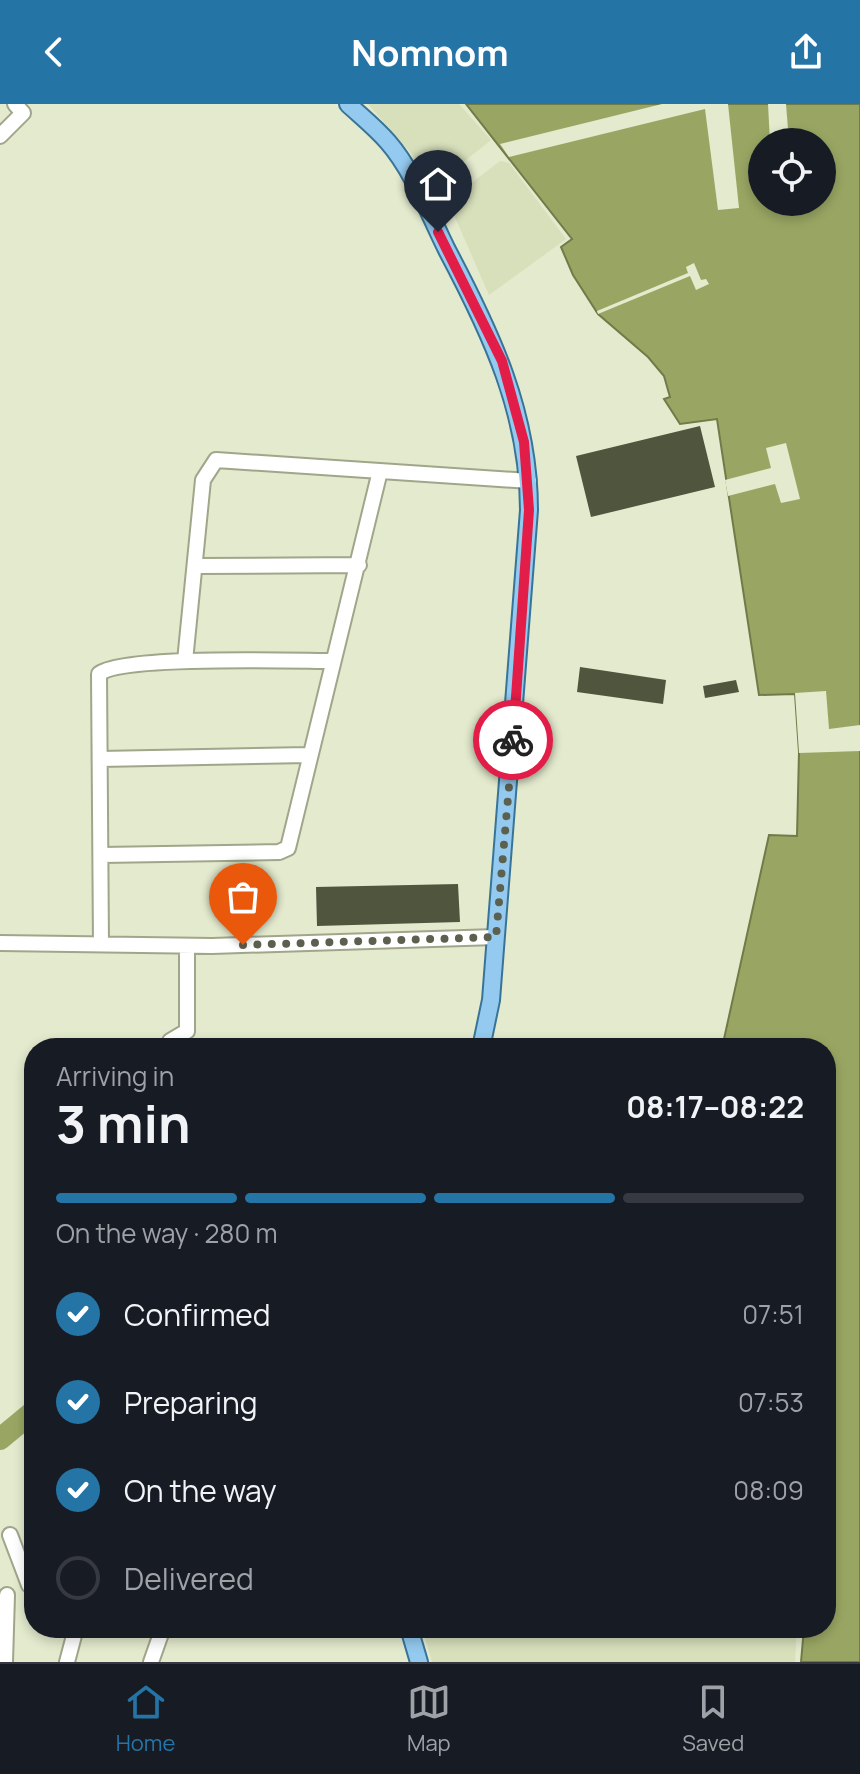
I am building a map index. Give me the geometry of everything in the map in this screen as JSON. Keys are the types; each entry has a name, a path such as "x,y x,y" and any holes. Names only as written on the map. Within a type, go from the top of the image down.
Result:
{"main road":[{"path":"348,104 389,143 400,159 487,324 512,390 529,481 491,1000 483,1038"},
{"path":"412,1638 419,1662"}],"street":[{"path":"0,136 23,113 15,104"},
{"path":"185,661 203,480 210,463 216,460 529,481"},
{"path":"102,855 284,851 290,843 308,755 359,565 380,471"},
{"path":"195,566 359,565"},
{"path":"101,944 99,674 112,667 185,661 333,661"},
{"path":"100,759 308,755"},
{"path":"0,943 187,946 496,937"},
{"path":"175,1038 187,1031 187,946"},
{"path":"10,1535 24,1566"},
{"path":"5,1662 4,1597 24,1588"},
{"path":"67,1662 73,1638"},
{"path":"151,1662 159,1638"}],"shaded area":[{"path":"368,104 459,104 491,140 437,183"},
{"path":"466,104 860,104 860,1662 801,1662 803,1638 836,1638 836,1038 724,1038 769,835 797,836 799,752 795,694 759,695 717,419 680,424 664,399 670,397 664,376 648,357 598,314 573,275 561,247 572,239"},
{"path":"500,161 509,163 566,239 489,295 448,201"},
{"path":"425,1638 796,1638 795,1662 432,1662"}],"pier":[{"path":"662,104 728,104 739,208 718,210 705,109 509,157 500,144"},
{"path":"768,104 786,104 788,128 769,128"},
{"path":"694,263 701,280 706,279 709,284 696,290 690,276 598,314 597,311 688,273 686,267"},
{"path":"786,443 800,499 781,503 775,484 728,496 725,480 771,468 766,448"},
{"path":"826,691 829,729 860,725 860,751 799,753 795,693"}],"building":[{"path":"700,426 715,487 591,517 576,456"},
{"path":"580,667 666,680 663,704 577,692"},
{"path":"736,680 739,692 705,698 703,686"},
{"path":"458,884 460,922 317,926 316,887"}],"waterway":[{"path":"0,1439 24,1419"}],"way so far":[{"path":"243,945 496,937 513,740"}],"route":[{"path":"438,232 487,324 512,390 524,442 529,510 513,740"}]}
